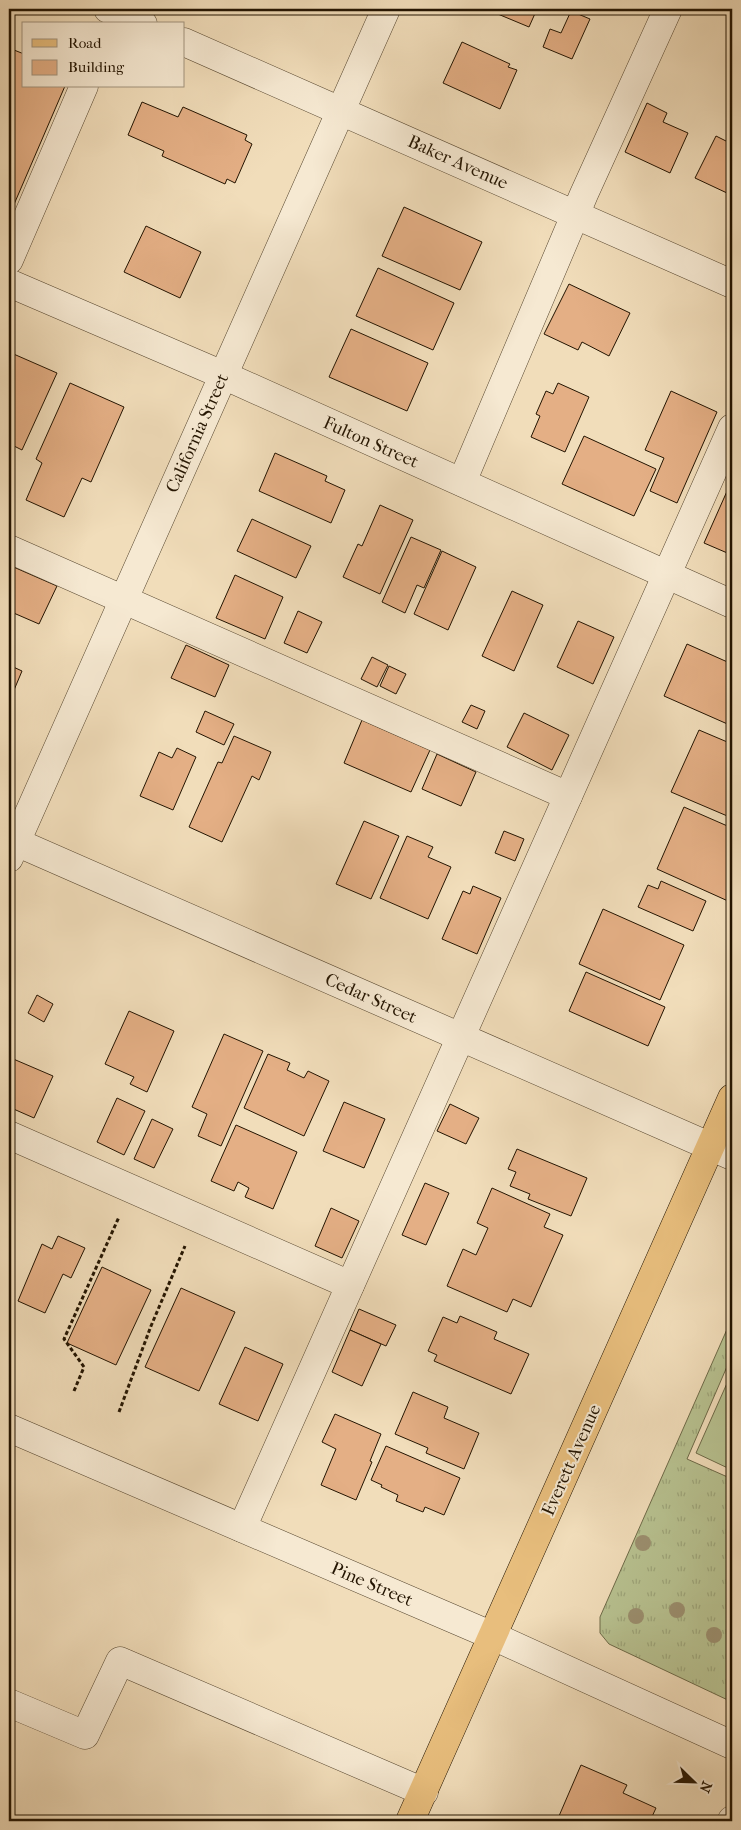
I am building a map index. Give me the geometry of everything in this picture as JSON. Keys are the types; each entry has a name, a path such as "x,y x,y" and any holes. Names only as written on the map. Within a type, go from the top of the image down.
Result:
{"main road":[{"name":"Everett Avenue","path":"410,1821 492,1636 722,1152 732,1098"}],"street":[{"name":"California Street","path":"11,846 123,600 386,9"},
{"path":"462,482 576,214 668,9"},
{"path":"111,13 137,22"},
{"name":"Baker Avenue","path":"185,42 732,284"},
{"path":"9,260 83,88"},
{"name":"Fulton Street","path":"9,283 223,375 732,604"},
{"path":"242,1528 732,428"},
{"path":"9,549 568,796"},
{"name":"Cedar Street","path":"11,846 461,1037 722,1152"},
{"path":"9,1135 350,1285"},
{"name":"Pine Street","path":"9,1428 492,1636 732,1745"},
{"path":"9,1702 85,1735 120,1661 424,1792"}],"path":[{"path":"74,1391 84,1367 64,1339 131,1189"},
{"path":"120,1412 151,1326 197,1218"}],"green space":[{"path":"732,1318 732,1355 687,1459 732,1479 732,1702 609,1644 600,1633 600,1617"},
{"path":"732,1372 732,1470 696,1453"}],"building":[{"path":"494,9 537,9 529,27 493,12"},
{"path":"571,11 590,19 572,59 543,47 550,29 561,33"},
{"path":"462,42 510,64 508,67 517,70 500,109 443,83"},
{"path":"9,48 22,53 22,88 64,88 9,216"},
{"path":"142,102 178,117 183,107 247,135 245,140 252,144 235,183 227,179 225,184 162,156 164,151 128,135"},
{"path":"647,103 667,113 663,122 688,133 670,173 625,152"},
{"path":"716,136 732,144 732,182 727,193 695,178"},
{"path":"404,207 482,242 460,290 382,256"},
{"path":"146,226 201,252 180,298 124,272"},
{"path":"378,268 454,303 433,350 356,316"},
{"path":"569,284 630,313 609,356 582,342 578,350 544,334"},
{"path":"351,329 428,363 407,411 329,377"},
{"path":"9,352 57,373 22,450 14,446 9,458"},
{"path":"70,383 124,407 91,482 82,478 64,517 26,500 42,463 36,459"},
{"path":"558,383 589,397 565,452 531,437 540,416 536,414 546,391 553,394"},
{"path":"671,391 717,412 677,503 650,491 664,458 645,450"},
{"path":"584,436 656,469 634,516 562,484"},
{"path":"275,453 327,476 325,481 345,490 331,523 259,491"},
{"path":"732,480 732,555 704,543"},
{"path":"380,505 413,520 380,594 343,577 358,544 362,546"},
{"path":"252,519 311,546 296,578 237,551"},
{"path":"411,537 441,550 424,588 417,585 405,613 382,602"},
{"path":"442,551 476,567 448,630 414,614"},
{"path":"9,565 57,586 39,624 9,611"},
{"path":"235,575 283,597 265,639 216,618"},
{"path":"512,591 543,605 514,671 482,656"},
{"path":"298,611 322,622 307,653 284,643"},
{"path":"578,621 614,637 593,684 557,667"},
{"path":"687,644 732,664 732,726 664,696"},
{"path":"186,645 229,665 215,697 171,678"},
{"path":"372,657 388,665 377,687 361,679"},
{"path":"9,665 22,671 9,702"},
{"path":"389,666 406,674 396,694 380,686"},
{"path":"9,703 14,705 9,716"},
{"path":"471,705 485,711 477,729 462,722"},
{"path":"205,711 234,724 224,745 196,732"},
{"path":"524,713 569,735 552,770 507,747"},
{"path":"362,720 430,750 411,792 344,763"},
{"path":"699,730 732,744 732,818 671,792"},
{"path":"234,736 271,752 259,780 252,776 222,842 189,827 218,762 222,763"},
{"path":"177,748 196,757 173,810 140,796 159,752 172,758"},
{"path":"437,754 476,772 461,806 422,789"},
{"path":"684,807 732,828 732,890 728,901 657,869"},
{"path":"364,821 399,836 371,899 336,884"},
{"path":"504,831 524,839 515,861 495,853"},
{"path":"407,836 433,847 428,857 451,867 428,919 380,898"},
{"path":"661,881 706,901 693,931 638,907 648,885 658,889"},
{"path":"473,886 501,898 477,954 442,939 463,891 470,894"},
{"path":"603,909 684,945 660,1000 579,964"},
{"path":"586,972 665,1007 648,1046 569,1011"},
{"path":"37,995 53,1004 44,1022 28,1013"},
{"path":"129,1011 174,1031 147,1092 130,1084 134,1077 105,1064"},
{"path":"224,1034 263,1051 221,1146 198,1136 207,1114 192,1107"},
{"path":"268,1054 290,1063 287,1070 304,1078 308,1071 329,1081 304,1136 244,1108"},
{"path":"11,1058 53,1076 34,1118 9,1107 9,1062"},
{"path":"117,1098 145,1111 124,1155 97,1142"},
{"path":"344,1102 385,1119 364,1168 323,1151"},
{"path":"450,1104 479,1118 466,1144 437,1131"},
{"path":"152,1119 173,1129 154,1168 134,1159"},
{"path":"236,1125 297,1152 273,1209 245,1197 249,1188 238,1182 234,1191 211,1181"},
{"path":"517,1149 587,1178 571,1216 528,1199 530,1194 510,1186 516,1172 508,1169"},
{"path":"425,1183 449,1193 426,1245 402,1235"},
{"path":"492,1188 550,1214 544,1227 563,1235 531,1307 513,1299 507,1312 447,1286 463,1249 476,1255 488,1228 477,1223"},
{"path":"331,1208 359,1221 342,1258 315,1246"},
{"path":"58,1236 85,1248 71,1278 63,1274 45,1313 18,1301 42,1244 52,1249"},
{"path":"102,1267 151,1290 116,1365 67,1343"},
{"path":"181,1288 235,1312 199,1391 145,1367"},
{"path":"359,1309 396,1325 386,1346 350,1330"},
{"path":"460,1316 497,1332 494,1339 529,1354 511,1394 434,1361 437,1355 428,1351 443,1317 457,1323"},
{"path":"350,1330 381,1344 362,1386 332,1372"},
{"path":"245,1347 283,1364 258,1421 219,1404"},
{"path":"413,1392 448,1407 444,1418 479,1433 464,1469 426,1453 428,1448 395,1434"},
{"path":"335,1414 381,1434 370,1461 372,1462 356,1500 321,1485 336,1449 322,1442"},
{"path":"386,1446 460,1478 444,1515 425,1507 423,1512 396,1501 398,1495 371,1480"},
{"path":"581,1765 627,1785 623,1793 656,1808 650,1821 568,1821 559,1816"}]}
